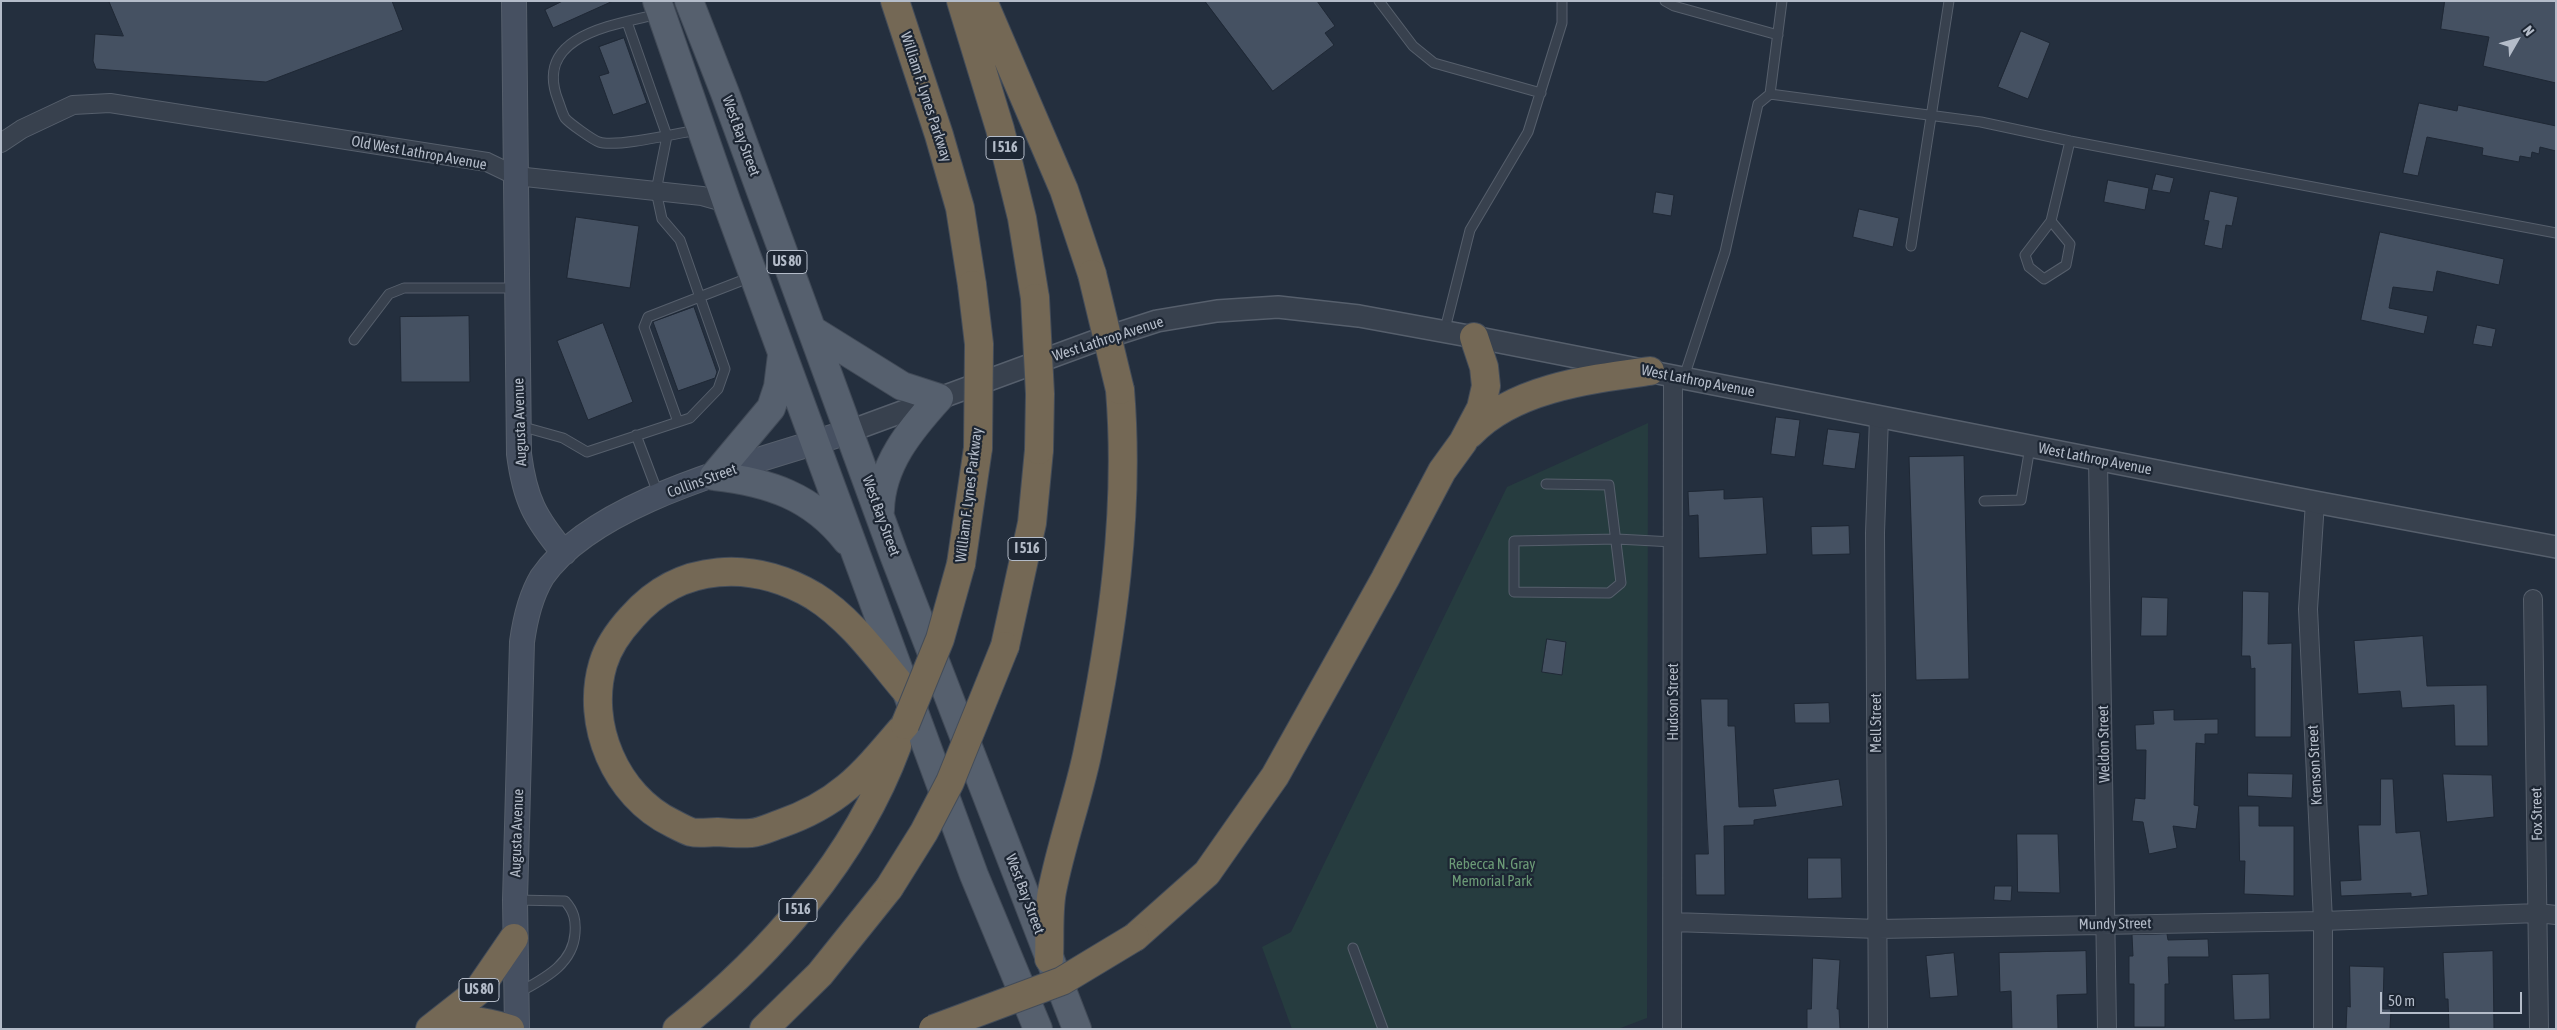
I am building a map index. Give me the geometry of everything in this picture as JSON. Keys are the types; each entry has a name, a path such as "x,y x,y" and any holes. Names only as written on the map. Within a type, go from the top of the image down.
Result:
{"highway":[{"name":"William F. Lynes Parkway","path":"882,764 905,726 940,639 961,564 978,448 979,344 960,208 939,135 895,1"},
{"name":"I 516","path":"764,1029 820,974 889,888 924,832 950,782 1005,646 1032,524 1040,394 1035,298 1022,218 1000,129 961,1"},
{"path":"983,1 1064,190 1092,274 1120,390 1123,426 1121,523 1107,653 1086,757 1051,892 1049,959"},
{"path":"1463,442 1481,408 1486,386 1484,367 1474,338"},
{"path":"933,1029 1062,981 1135,937 1207,873 1275,776 1385,579 1442,471 1463,442 1480,423 1503,409 1537,394 1579,382 1669,375"},
{"path":"882,764 844,792 809,814 752,833 691,832 664,819 637,800 611,763 597,706 603,664 620,630 644,604 674,584 705,572 736,571 761,575 788,583 815,597 837,614 859,636 906,691"},
{"name":"I 516","path":"677,1029 747,969 806,900 842,852 882,764"},
{"name":"US 80","path":"430,1029 477,992 514,938"},
{"path":"436,1029 456,1020 491,1023 510,1029"}],"main road":[{"name":"Augusta Avenue","path":"514,1 519,454 528,499 535,515 564,554 542,578 532,597 522,642 514,938 517,1029"},
{"name":"West Bay Street","path":"688,1 725,92 880,514 1077,1029"},
{"name":"US 80","path":"659,8 782,353"},
{"path":"812,330 902,386 939,398 916,423 895,453 880,496 880,514"},
{"path":"782,353 974,874 1038,1029"},
{"path":"714,476 771,408 778,387 782,353"},
{"name":"Collins Street","path":"564,554 618,514 658,496 850,431"},
{"path":"714,476 748,480 797,497 822,515 839,531 854,550"}],"street":[{"name":"Old West Lathrop Avenue","path":"1,143 22,129 73,105 110,103 488,162 516,176 702,196 727,202"},
{"name":"West Lathrop Avenue","path":"850,431 1094,341 1157,322 1217,311 1278,307 1358,316 2556,547"},
{"name":"Hudson Street","path":"1669,375 1673,542 1672,1029"},
{"name":"Mell Street","path":"1878,1029 1875,533 1880,417"},
{"name":"Weldon Street","path":"2098,460 2107,924 2107,1029"},
{"name":"Krenson Street","path":"2315,502 2308,609 2323,921 2323,1029"},
{"name":"Fox Street","path":"2533,599 2539,1029"},
{"name":"Mundy Street","path":"1673,922 1878,929 2323,921 2538,913 2556,915"}],"lane":[{"path":"1379,1 1413,46 1434,63 1540,93"},
{"path":"1444,333 1470,230 1528,132 1562,23 1562,1"},
{"path":"1665,1 1674,6 1778,35"},
{"path":"1669,375 1725,252 1755,111 1758,104 1770,94 1782,1"},
{"path":"1910,246 1949,1"},
{"path":"659,8 627,22 603,28 577,39 558,56 552,84 565,118 600,143 640,141 701,129"},
{"path":"519,426 563,438 587,452 690,418 718,389 725,369 680,240 662,219 656,191 666,136 627,22"},
{"path":"1770,94 1981,122 2070,141 2556,233"},
{"path":"2051,221 2070,244 2066,265 2044,279 2029,266 2026,255 2051,221 2070,141"},
{"path":"678,422 644,327 648,317 754,276"},
{"path":"354,340 389,294 404,288 517,288"},
{"path":"636,435 658,496"},
{"path":"1984,501 2021,500 2030,446"},
{"path":"1546,484 1608,485 1617,539 1621,583 1609,593 1514,592 1514,541 1617,539 1673,542"},
{"path":"515,900 565,901 576,921 574,945 568,957 547,976 516,994"},
{"path":"1353,948 1383,1029"}],"green space":[{"name":"Rebecca N. Gray Memorial Park","path":"1648,423 1647,1018 1618,1029 1292,1029 1262,947 1291,932 1507,487"}],"building":[{"path":"109,1 392,1 403,30 266,82 96,69 93,61 95,34 123,36"},
{"path":"563,1 613,1 553,28 545,10"},
{"path":"1205,1 1317,1 1335,26 1325,33 1334,45 1273,91"},
{"path":"2445,1 2556,1 2556,83 2483,66 2489,37 2441,29"},
{"path":"2021,31 2050,43 2028,99 1998,87"},
{"path":"624,38 647,103 613,115 599,76 609,73 599,47"},
{"path":"2419,103 2457,111 2458,105 2556,126 2556,151 2540,147 2539,154 2532,152 2531,158 2520,156 2519,162 2482,155 2483,148 2427,137 2418,176 2403,173"},
{"path":"2156,174 2174,178 2170,193 2152,190"},
{"path":"2108,180 2149,188 2145,210 2104,202"},
{"path":"2210,191 2238,197 2232,226 2226,225 2222,249 2204,245 2209,221 2204,220"},
{"path":"1656,192 1674,195 1671,216 1653,213"},
{"path":"1859,209 1899,218 1893,247 1853,237"},
{"path":"576,217 639,226 630,288 567,278"},
{"path":"2380,232 2504,259 2499,285 2437,271 2433,292 2393,287 2389,308 2428,316 2424,334 2361,320"},
{"path":"694,307 717,372 715,378 678,391 653,322"},
{"path":"469,316 470,382 401,382 400,317"},
{"path":"603,323 633,402 588,420 557,341"},
{"path":"2477,325 2496,329 2492,347 2473,344"},
{"path":"1776,417 1800,420 1795,457 1771,454"},
{"path":"1828,429 1860,433 1855,469 1823,465"},
{"path":"1964,456 1969,679 1916,680 1909,457"},
{"path":"1724,490 1724,499 1763,497 1767,554 1699,558 1698,515 1689,516 1688,492"},
{"path":"1849,526 1850,554 1812,555 1811,527"},
{"path":"2243,591 2269,592 2268,644 2292,643 2291,737 2255,737 2255,668 2251,669 2250,656 2242,656"},
{"path":"2142,597 2168,598 2167,636 2141,636"},
{"path":"2423,636 2427,686 2487,685 2488,746 2455,746 2454,705 2402,708 2400,691 2358,694 2354,641"},
{"path":"1547,639 1566,642 1562,675 1542,672"},
{"path":"1701,699 1728,699 1728,726 1735,726 1739,807 1776,806 1773,789 1839,779 1843,806 1754,820 1754,825 1724,826 1725,895 1696,895 1695,854 1708,854"},
{"path":"1829,703 1830,723 1795,723 1794,704"},
{"path":"2174,710 2174,720 2218,719 2218,734 2205,734 2205,744 2196,743 2194,805 2199,806 2196,829 2173,826 2177,848 2149,854 2143,822 2132,821 2135,798 2145,799 2146,750 2136,750 2135,725 2154,724 2153,711"},
{"path":"2248,773 2293,774 2292,798 2248,796"},
{"path":"2443,774 2492,775 2494,817 2447,822"},
{"path":"2381,779 2393,779 2396,833 2420,831 2428,895 2411,897 2411,893 2341,896 2340,881 2361,880 2358,825 2380,825"},
{"path":"2239,806 2259,806 2259,826 2294,826 2294,896 2244,894 2245,861 2240,861"},
{"path":"2017,834 2058,834 2060,893 2018,892"},
{"path":"1808,858 1841,858 1842,898 1808,899"},
{"path":"1995,886 2012,886 2011,901 1994,900"},
{"path":"2167,934 2168,940 2208,939 2209,957 2168,957 2169,984 2165,984 2165,1027 2134,1027 2134,984 2129,984 2129,956 2133,956 2132,935"},
{"path":"2086,951 2087,994 2057,995 2058,1029 2012,1029 2011,991 2000,992 1999,953"},
{"path":"2493,951 2494,1029 2449,1029 2448,999 2445,999 2443,953"},
{"path":"1954,953 1958,996 1930,998 1926,956"},
{"path":"1813,958 1840,960 1837,1009 1839,1009 1840,1029 1807,1029 1807,1009 1811,1009"},
{"path":"2350,966 2384,967 2383,1009 2391,1009 2390,1029 2346,1029 2347,1006 2350,1007"},
{"path":"2269,974 2270,1019 2234,1020 2232,975"}]}
